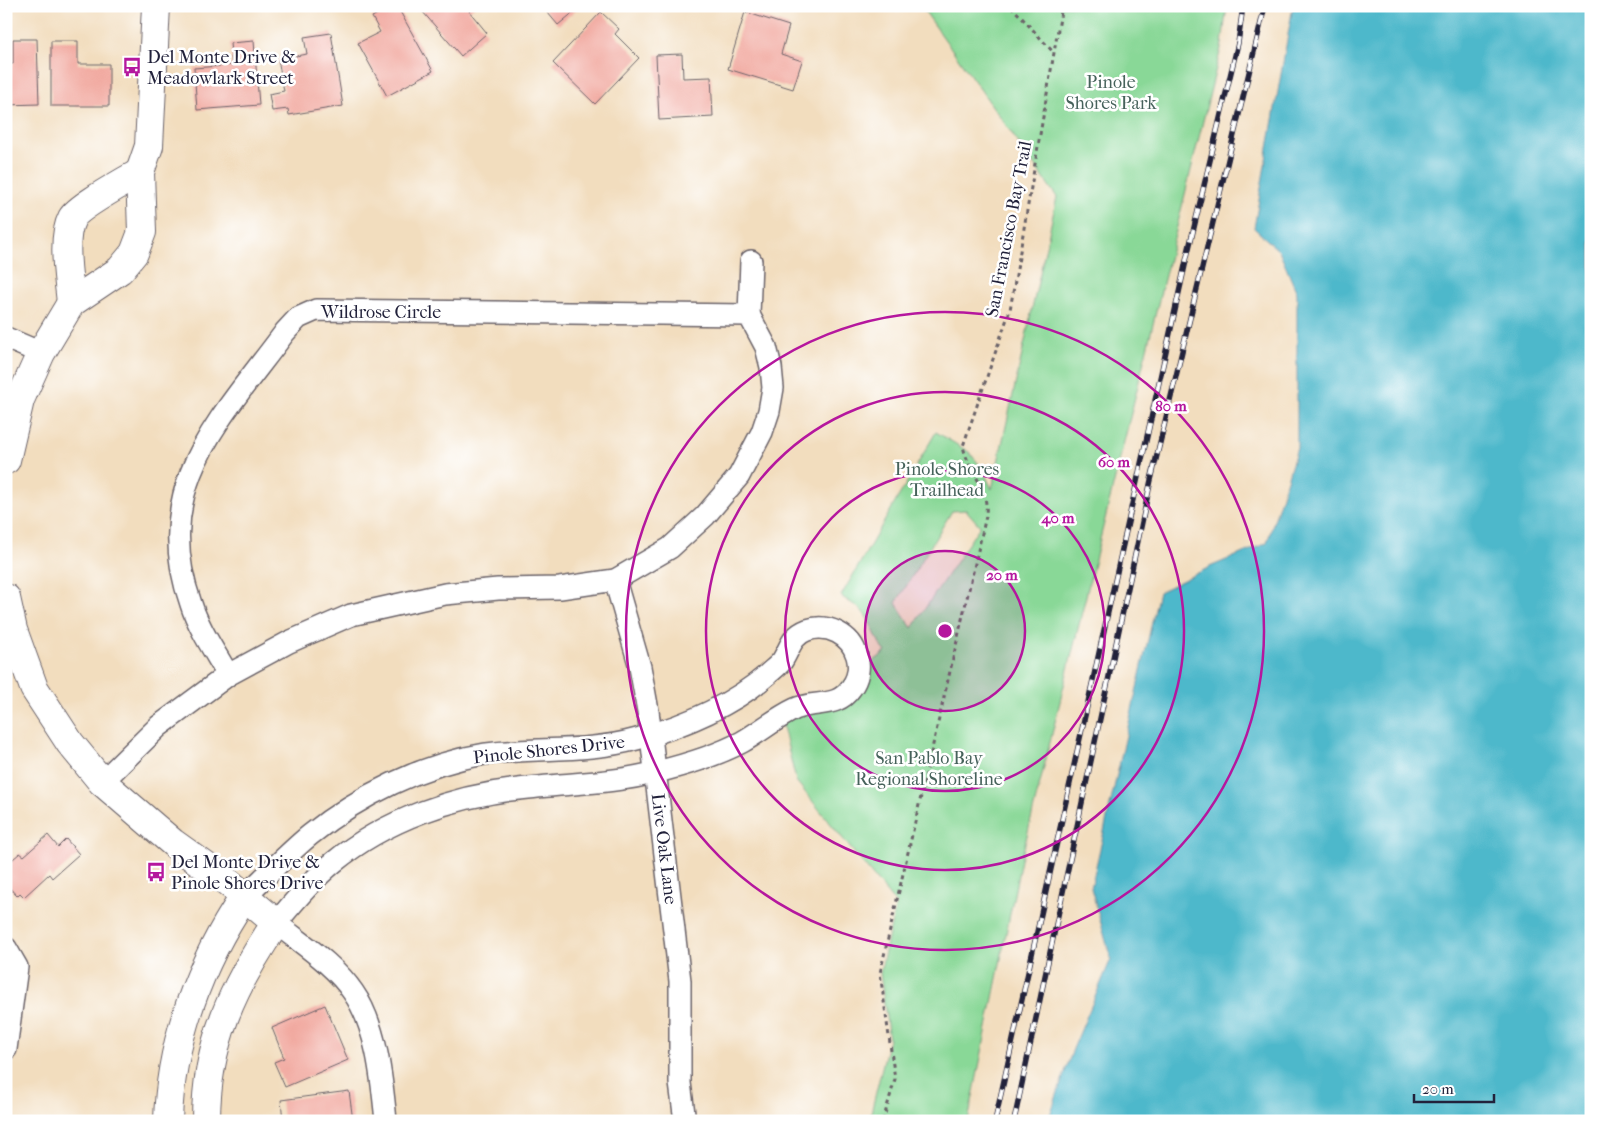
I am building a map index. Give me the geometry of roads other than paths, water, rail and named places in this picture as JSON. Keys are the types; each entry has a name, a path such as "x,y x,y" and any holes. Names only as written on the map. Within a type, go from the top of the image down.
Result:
{"street":[{"path":"6,460 20,400 41,353 71,303 120,270 134,253 142,232 140,172 149,146 156,6"},
{"path":"71,303 67,265 67,234 73,217 83,208 140,172"},
{"path":"102,782 159,726 228,675 289,642 342,619 394,604 445,594 498,589 560,588 615,580 670,548 705,516 739,476 762,432 769,411 773,388 771,367 766,347 748,315 751,261"},
{"name":"Wildrose Circle","path":"228,675 191,605 183,577 180,545 182,498 187,478 203,443 285,332 298,318 316,310 748,315"},
{"path":"6,338 41,353"},
{"name":"Live Oak Lane","path":"615,580 640,667 651,735 680,981 680,1083 685,1121"},
{"path":"6,598 13,630 34,688 70,743 102,782 173,843 229,883 334,969 354,992 380,1063 386,1121"},
{"name":"Pinole Shores Drive","path":"168,1121 169,1094 179,1043 199,981 226,924 244,897 289,854 340,813 418,773 482,754 614,746 696,719 737,698 773,669 782,660 787,647 795,637 806,630 826,629 844,636 853,646 858,658 859,671 855,683 848,693 839,700 827,704 799,707 725,750 655,773 619,780 495,792 463,798 430,809 386,829 348,852 302,892 276,923 251,959 224,1017 210,1063 206,1095 206,1121"},
{"path":"6,948 17,967 6,1049"}],"water":[{"path":"1293,6 1591,6 1591,1121 1048,1121 1073,1049 1111,959 1091,888 1159,592 1212,566 1267,543 1297,448 1297,293 1279,251 1254,228"}],"railway":[{"path":"995,1121 1186,261 1238,43 1243,6"},
{"path":"1014,1121 1151,480 1265,6"}],"place":[{"name":"Del Monte Drive & Meadowlark Street","path":"132,67"},
{"name":"Del Monte Drive & Pinole Shores Drive","path":"156,872"}],"park label":[{"name":"Pinole Shores Park","path":"1111,92"},
{"name":"Pinole Shores Trailhead","path":"947,479"},
{"name":"San Pablo Bay Regional Shoreline","path":"929,768"}]}
